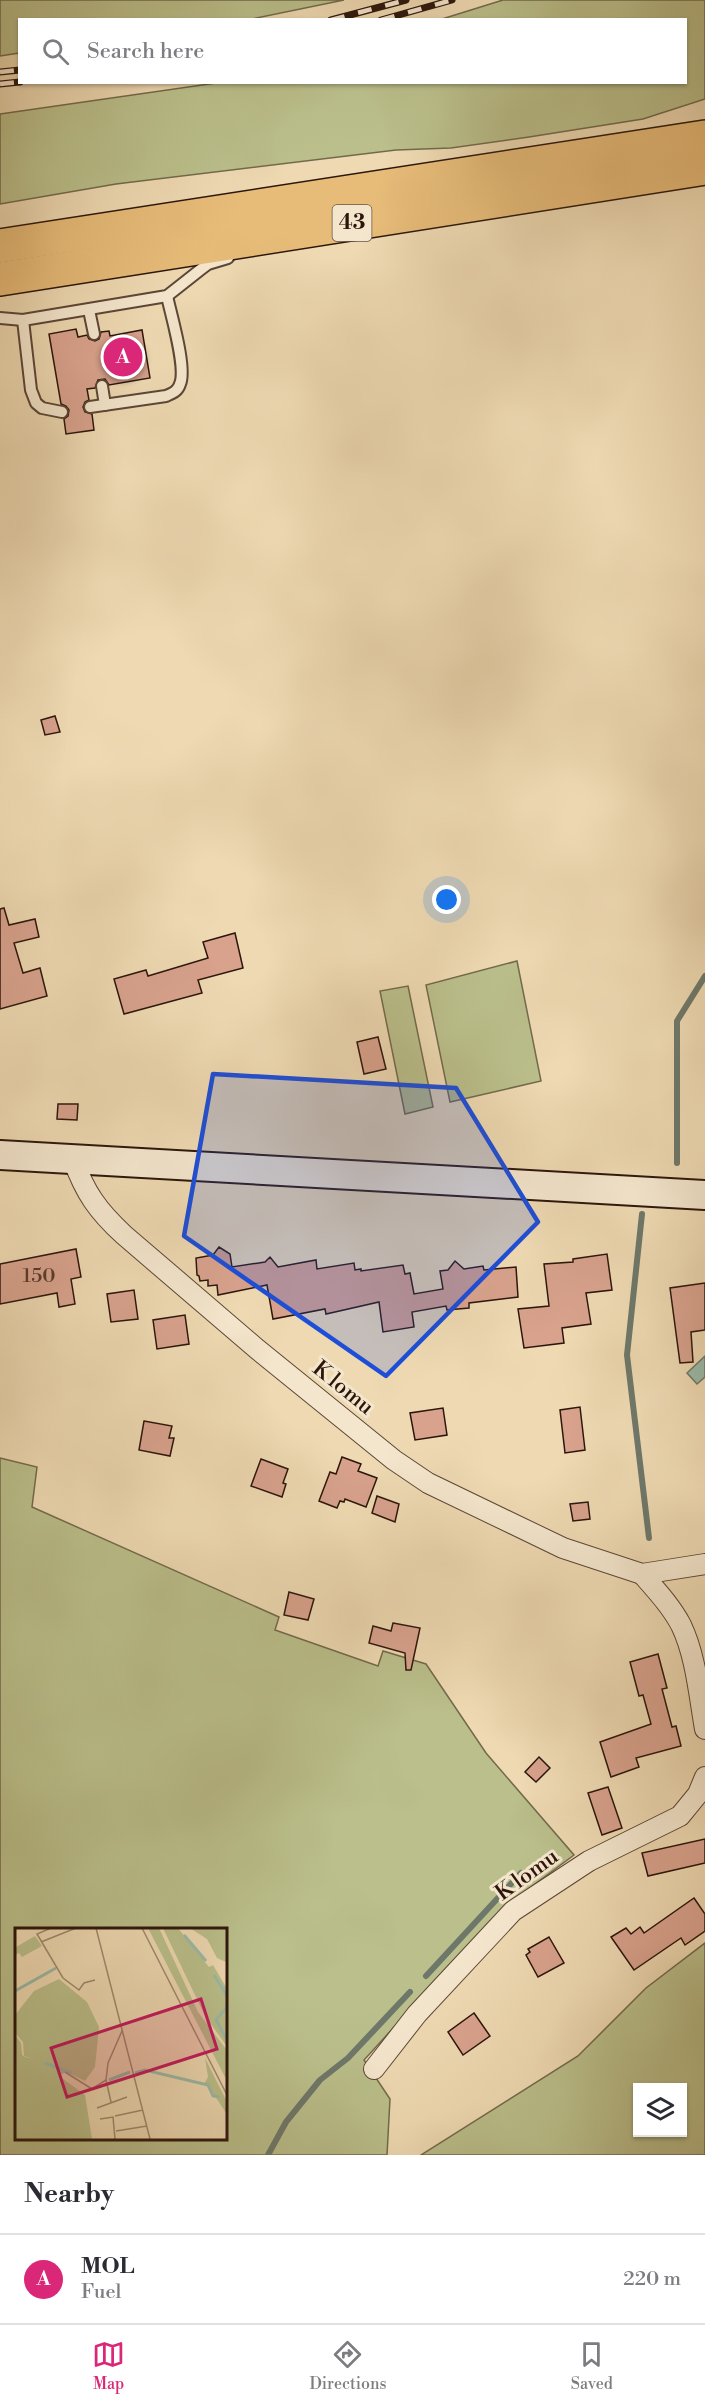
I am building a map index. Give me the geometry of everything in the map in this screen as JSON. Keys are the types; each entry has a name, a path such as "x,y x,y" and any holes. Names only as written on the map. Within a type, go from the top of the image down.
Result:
{"highway":[{"name":"43","path":"0,246 705,137"},
{"name":"43","path":"0,279 705,168"}],"street":[{"path":"0,1155 705,1195"},
{"name":"K lomu","path":"73,1160 87,1194 105,1217 124,1235 257,1349 394,1460 428,1483 563,1548 642,1574 705,1564"},
{"path":"642,1574 672,1610 682,1627 690,1650 705,1729"},
{"name":"K lomu","path":"374,2069 417,2014 513,1911 589,1861 680,1816 698,1794 705,1777"}],"lane":[{"path":"314,242 403,215"},
{"path":"0,318 23,320 167,296 208,264 237,257"},
{"path":"90,407 166,396 174,393 180,386 182,368 167,296"},
{"path":"89,310 94,334"},
{"path":"23,320 34,397 42,408 62,412"},
{"path":"102,386 105,405"}],"highlighted area":[{"path":"213,1074 456,1088 538,1222 386,1376 184,1236"}],"green space":[{"path":"0,0 344,0 257,18 18,18 18,53 0,56"},
{"path":"503,0 705,0 705,99 643,119 529,137 451,148 396,150 116,184 0,204 0,114 209,84 687,84 687,18 445,18"},
{"path":"517,961 541,1081 450,1102 426,985"},
{"path":"408,986 433,1107 405,1114 380,991"},
{"path":"0,1458 37,1467 32,1507 279,1617 275,1630 378,1666 383,1651 426,1664 486,1753 574,1855 503,1908 364,2060 390,2099 387,2155 0,2155"},
{"path":"705,1943 705,2155 421,2155 578,2056 646,1988"}],"shaded area":[{"path":"705,1356 705,1377 697,1384 687,1373"}],"building":[{"path":"76,329 78,337 87,335 89,339 95,341 99,339 101,332 109,331 110,336 142,330 150,378 109,385 105,379 98,380 95,388 87,389 89,400 83,407 85,412 92,414 94,430 66,434 64,419 68,416 69,410 61,404 49,334"},
{"path":"55,716 60,732 45,735 41,720"},
{"path":"4,908 9,925 35,919 39,937 14,943 23,973 40,968 47,996 0,1009 0,909"},
{"path":"235,933 243,968 198,980 202,993 124,1014 114,979 146,970 148,976 208,958 203,942"},
{"path":"378,1037 386,1069 364,1074 357,1042"},
{"path":"58,1104 78,1104 77,1120 57,1119"},
{"path":"219,1247 230,1254 232,1267 265,1262 270,1257 278,1267 316,1260 317,1269 354,1263 355,1270 361,1269 361,1271 403,1265 405,1274 410,1273 414,1294 443,1289 440,1271 448,1270 455,1261 464,1269 483,1266 484,1270 516,1267 518,1297 469,1303 469,1308 447,1310 446,1306 412,1312 414,1327 383,1332 379,1302 326,1314 325,1309 273,1319 267,1285 218,1295 217,1285 208,1286 208,1280 200,1281 197,1275 196,1258 213,1255"},
{"path":"76,1249 81,1277 71,1279 75,1304 59,1307 57,1293 0,1304 0,1264"},
{"path":"607,1254 612,1290 586,1293 591,1324 562,1328 564,1343 524,1348 518,1309 549,1306 544,1264 573,1262 573,1259"},
{"path":"705,1283 705,1330 691,1332 693,1362 680,1363 670,1288"},
{"path":"134,1290 138,1319 111,1322 107,1294"},
{"path":"185,1315 189,1344 157,1349 153,1320"},
{"path":"580,1407 585,1450 565,1453 560,1410"},
{"path":"443,1408 447,1435 415,1440 410,1413"},
{"path":"144,1421 172,1426 169,1438 174,1438 170,1456 139,1450"},
{"path":"342,1457 361,1464 358,1471 377,1478 366,1507 345,1499 344,1502 340,1501 337,1508 319,1501 330,1472 336,1474"},
{"path":"261,1459 288,1469 283,1483 286,1484 282,1497 251,1486"},
{"path":"377,1496 399,1504 395,1522 372,1513"},
{"path":"588,1502 590,1519 573,1521 570,1504"},
{"path":"289,1592 314,1599 308,1620 284,1615"},
{"path":"393,1623 420,1628 411,1670 406,1670 405,1653 369,1643 373,1626 391,1631"},
{"path":"658,1654 667,1688 662,1689 672,1727 676,1726 681,1746 636,1758 639,1767 611,1777 600,1742 651,1724 643,1695 639,1696 630,1662"},
{"path":"539,1757 550,1768 536,1782 525,1772"},
{"path":"608,1787 622,1828 602,1835 588,1793"},
{"path":"705,1839 705,1863 648,1876 642,1853"},
{"path":"694,1898 705,1914 705,1931 685,1945 681,1938 634,1970 611,1937 626,1928 631,1934 640,1927 644,1933"},
{"path":"549,1937 564,1963 538,1977 526,1955 530,1952 528,1949"},
{"path":"474,2013 490,2036 463,2055 448,2032"}],"waterway":[{"path":"677,1163 677,1021 705,976"},
{"path":"642,1214 627,1355 649,1538"},
{"path":"426,1976 521,1873"},
{"path":"268,2155 286,2122 320,2080 348,2058 410,1992"}],"railway":[{"path":"338,18 406,0"},
{"path":"388,18 452,0"},
{"path":"0,72 18,70"},
{"path":"0,84 18,82"}],"place":[{"name":"MOL","path":"123,357"}]}
